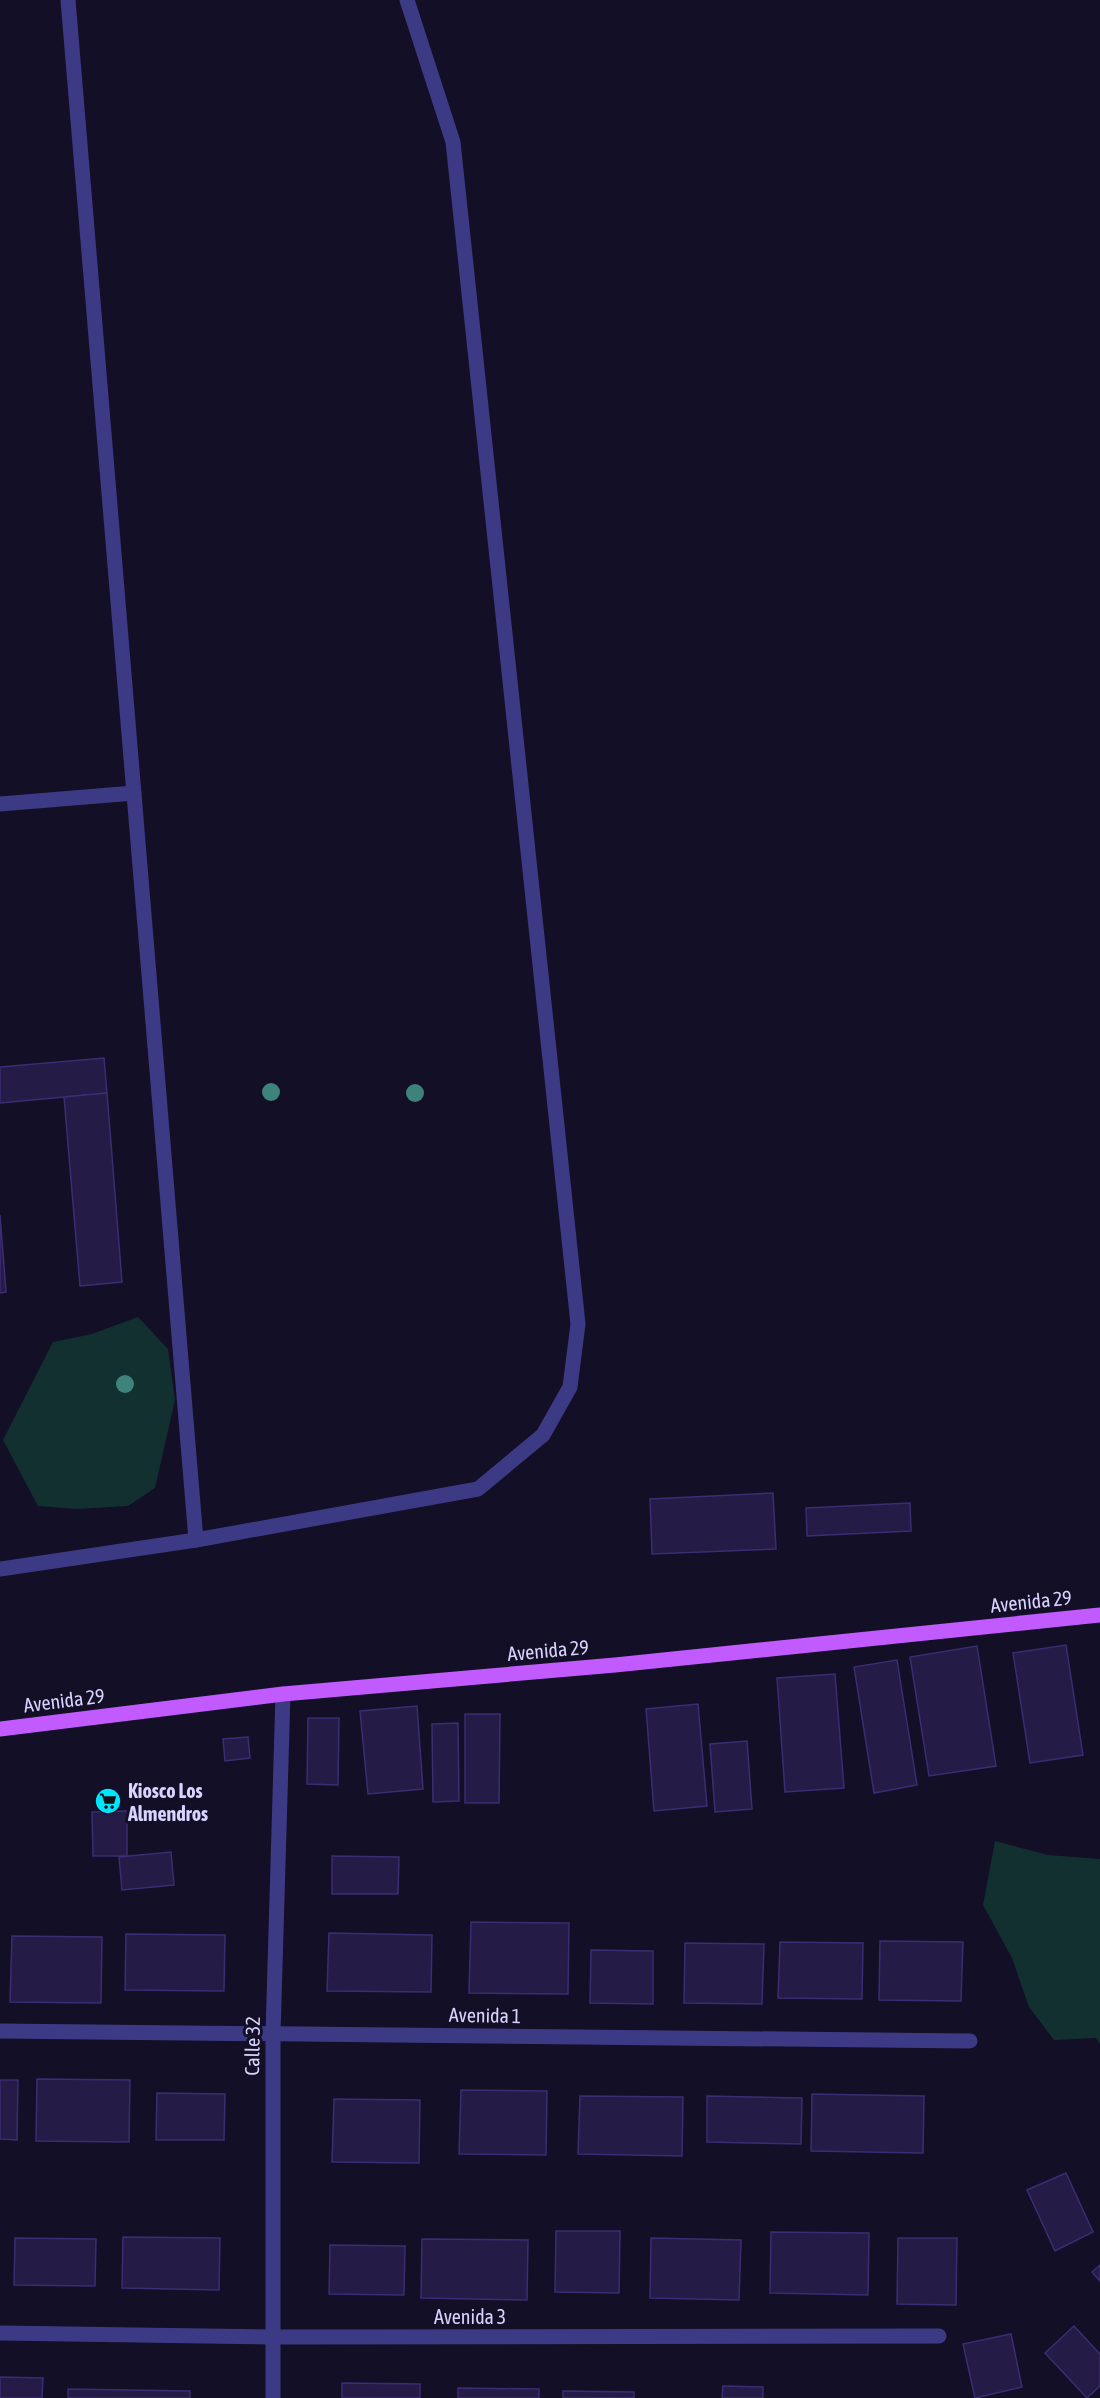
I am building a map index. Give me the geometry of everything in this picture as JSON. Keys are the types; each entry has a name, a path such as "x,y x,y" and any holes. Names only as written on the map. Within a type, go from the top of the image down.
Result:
{"main road":[{"name":"Avenida 29","path":"0,1728 283,1694 615,1665 1100,1615"}],"street":[{"path":"68,0 196,1540"},
{"path":"0,1569 196,1540 478,1489 543,1435 570,1387 578,1324 453,142 407,0"},
{"path":"0,804 134,793"},
{"name":"Calle 32","path":"273,2398 273,2034 283,1694"},
{"name":"Avenida 1","path":"0,2031 970,2041"},
{"name":"Avenida 3","path":"0,2333 273,2337 939,2336"}],"green space":[{"path":"138,1317 168,1349 175,1400 155,1488 128,1506 77,1509 38,1506 3,1440 53,1342 92,1334"},
{"path":"995,1841 1048,1855 1100,1859 1100,2044 1096,2038 1054,2040 1029,2007 1012,1958 983,1905"}],"building":[{"path":"104,1058 107,1093 0,1103 0,1067"},
{"path":"107,1093 122,1282 80,1286 64,1097"},
{"path":"0,1215 6,1292 0,1293"},
{"path":"773,1493 776,1549 652,1554 650,1499"},
{"path":"910,1503 911,1531 807,1536 806,1508"},
{"path":"1066,1645 1083,1755 1030,1763 1013,1653"},
{"path":"977,1646 996,1766 929,1776 910,1657"},
{"path":"897,1660 917,1785 874,1793 854,1667"},
{"path":"835,1674 844,1788 785,1792 777,1678"},
{"path":"698,1704 707,1806 654,1811 646,1709"},
{"path":"417,1706 423,1789 368,1794 360,1711"},
{"path":"465,1714 500,1714 499,1803 465,1803"},
{"path":"308,1718 339,1718 338,1785 307,1784"},
{"path":"458,1723 459,1801 433,1802 432,1724"},
{"path":"248,1737 250,1758 225,1761 223,1739"},
{"path":"747,1741 752,1809 715,1812 710,1744"},
{"path":"127,1811 127,1856 93,1856 92,1812"},
{"path":"171,1852 174,1885 122,1890 119,1857"},
{"path":"332,1856 399,1857 398,1894 332,1894"},
{"path":"471,1922 569,1923 568,1994 469,1993"},
{"path":"329,1933 432,1935 431,1992 327,1991"},
{"path":"126,1934 225,1935 224,1991 125,1990"},
{"path":"12,1936 102,1937 101,2003 10,2002"},
{"path":"880,1941 963,1942 961,2001 879,2000"},
{"path":"780,1942 863,1943 862,1999 778,1998"},
{"path":"685,1943 764,1944 762,2004 684,2003"},
{"path":"591,1950 653,1951 653,2004 590,2003"},
{"path":"37,2079 130,2080 129,2142 36,2141"},
{"path":"0,2080 18,2080 17,2140 0,2139"},
{"path":"461,2090 547,2091 546,2155 459,2154"},
{"path":"157,2093 225,2094 224,2140 156,2140"},
{"path":"812,2094 924,2096 923,2153 811,2151"},
{"path":"580,2096 683,2097 682,2156 578,2154"},
{"path":"707,2096 802,2098 801,2144 707,2142"},
{"path":"334,2099 420,2100 419,2163 332,2162"},
{"path":"1066,2173 1093,2232 1055,2251 1027,2190"},
{"path":"556,2231 620,2231 619,2293 555,2292"},
{"path":"771,2232 869,2233 868,2295 770,2293"},
{"path":"123,2237 220,2238 219,2290 122,2288"},
{"path":"15,2238 96,2239 95,2286 14,2285"},
{"path":"651,2238 741,2240 739,2300 650,2298"},
{"path":"898,2238 957,2238 956,2305 897,2304"},
{"path":"422,2239 528,2240 527,2300 421,2298"},
{"path":"330,2245 405,2246 404,2295 329,2294"},
{"path":"1100,2265 1100,2281 1092,2272"},
{"path":"1074,2326 1100,2354 1100,2386 1087,2398 1045,2353"},
{"path":"1011,2334 1022,2387 975,2398 963,2344"},
{"path":"0,2377 43,2378 42,2398 0,2398"},
{"path":"342,2383 420,2384 420,2398 342,2398"},
{"path":"723,2386 763,2387 763,2398 722,2398"},
{"path":"458,2388 539,2389 539,2398 458,2398"},
{"path":"68,2389 190,2391 190,2398 68,2398"},
{"path":"563,2391 634,2392 634,2398 563,2398"}],"place":[{"name":"Kiosco Los Almendros","path":"108,1801"}]}
